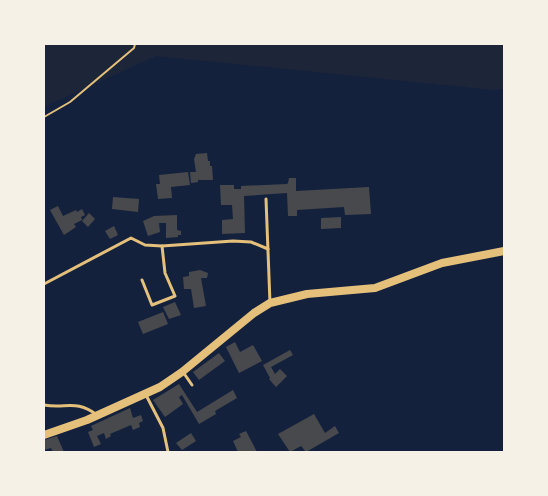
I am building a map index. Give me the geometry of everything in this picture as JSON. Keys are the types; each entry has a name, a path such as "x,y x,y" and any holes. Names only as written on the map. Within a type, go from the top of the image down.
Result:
{"street":[{"path":"44,435 97,415 160,387 182,372 254,313 270,303 307,294 376,288 442,263 504,251"}],"lane":[{"path":"266,199 270,303"},
{"path":"44,284 131,238 145,244 162,246 242,241 252,242 268,249"},
{"path":"142,280 152,305 176,296 165,273 162,246"},
{"path":"182,372 192,385"},
{"path":"146,394 163,428 168,452"},
{"path":"44,405 84,406 97,415"}],"path":[{"path":"44,117 70,102 134,48 135,44"}],"shaded area":[{"path":"44,44 504,44 504,89 494,90 156,56 44,107"}],"building":[{"path":"207,153 208,161 210,161 210,166 212,166 213,180 198,180 198,182 191,183 190,172 196,172 194,159 196,154"},
{"path":"188,172 190,185 171,187 172,198 158,199 156,184 160,184 159,175"},
{"path":"289,178 296,178 296,191 369,187 371,214 345,215 344,207 297,210 297,216 288,216 287,193 244,196 245,233 222,234 222,220 233,219 232,205 221,205 220,185 234,185 234,189 241,189 241,186 287,184"},
{"path":"113,197 139,199 138,212 112,209"},
{"path":"58,206 63,216 82,209 85,215 81,217 82,220 74,224 76,227 64,235 50,210"},
{"path":"89,213 95,219 88,227 82,221"},
{"path":"177,215 177,230 181,231 181,235 166,238 166,223 159,223 160,232 148,236 143,221 154,216"},
{"path":"341,217 341,228 321,229 321,218"},
{"path":"114,226 118,235 110,239 105,231"},
{"path":"200,270 208,273 207,278 201,278 206,306 194,308 191,289 184,289 183,277 189,276 189,272"},
{"path":"175,302 181,315 169,319 163,307"},
{"path":"163,312 168,324 143,334 138,322"},
{"path":"235,342 240,352 253,345 262,361 239,373 226,347"},
{"path":"290,350 293,355 271,367 275,374 280,369 287,376 276,387 269,379 263,365"},
{"path":"219,353 225,361 199,380 193,372"},
{"path":"179,384 197,412 233,390 237,398 215,411 216,414 199,424 182,395 179,397 183,404 165,417 153,400"},
{"path":"130,408 133,418 141,415 143,421 139,423 140,427 133,430 131,425 110,434 111,436 106,439 104,433 97,436 101,444 94,447 88,432 93,430 91,426"},
{"path":"314,414 325,433 335,426 339,433 306,452 301,446 290,452 278,434"},
{"path":"246,431 257,452 238,452 233,441 241,437 239,434"},
{"path":"191,433 196,441 182,450 176,443"},
{"path":"57,436 64,452 53,452 51,448 44,450 44,440"}]}
